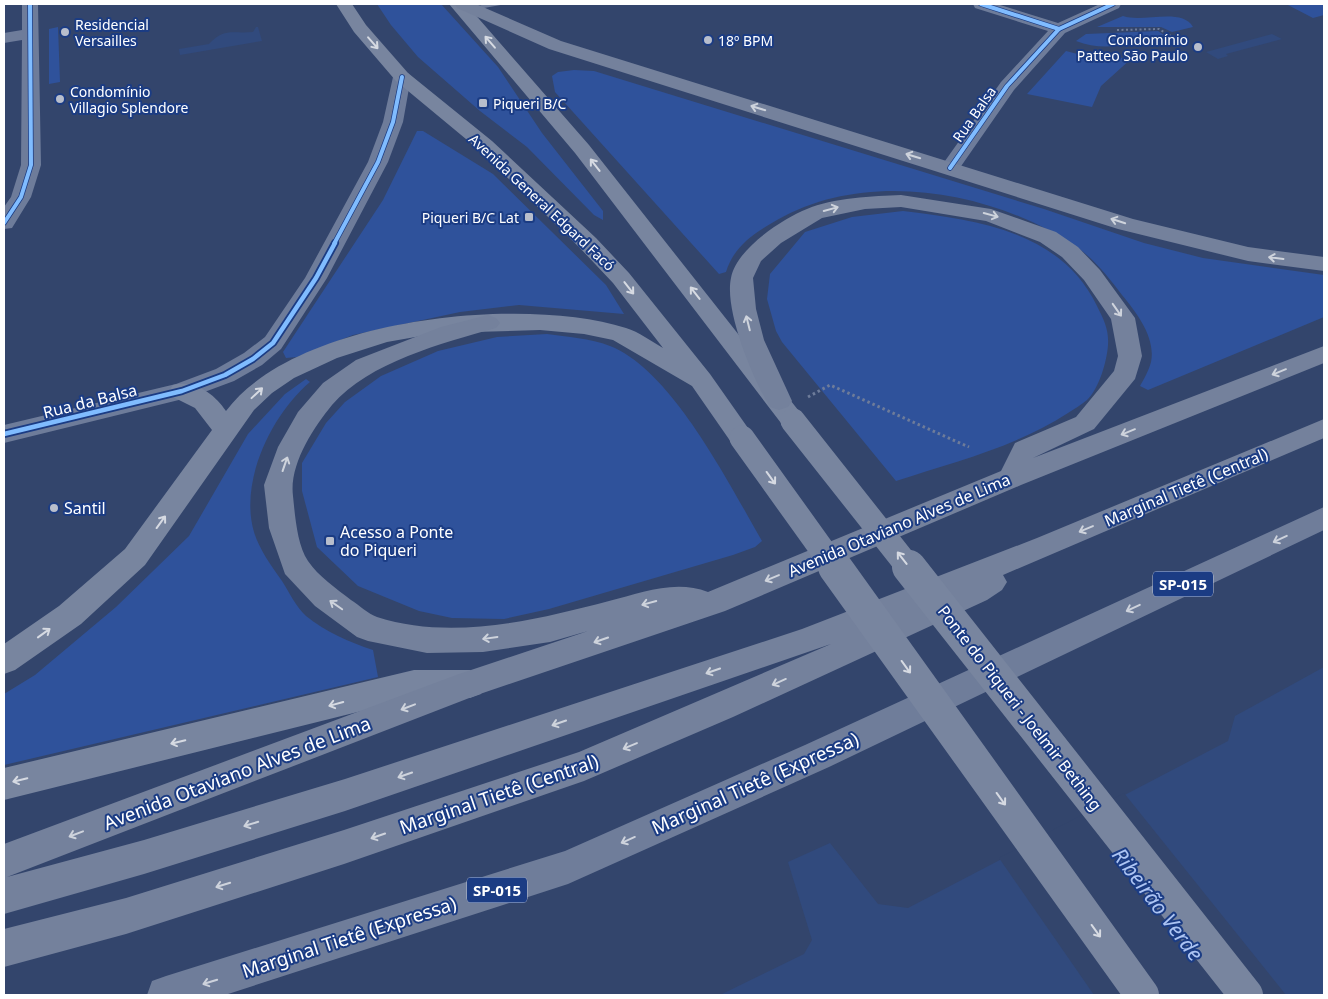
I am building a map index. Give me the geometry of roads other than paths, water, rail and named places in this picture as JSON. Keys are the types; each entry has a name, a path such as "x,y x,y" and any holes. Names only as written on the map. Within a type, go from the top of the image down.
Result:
{"highway":[{"path":"464,5 555,45 1126,224 1248,254 1324,264"},
{"path":"786,411 752,340 744,309 742,278 751,258 772,238 815,213 865,203 901,201 990,214 1048,237 1070,252 1092,275 1123,318 1130,356 1126,373 1085,423 1024,450 1011,478"},
{"path":"488,323 449,332 365,366 332,389 307,418 290,447 278,485 283,528 295,566 325,597 368,628 427,640 484,639 550,629 667,598 714,602"},
{"name":"Avenida Otaviano Alves de Lima","path":"4,861 470,684 714,602 1011,478 1324,354"},
{"name":"Marginal Tietê (Central)","path":"4,948 126,916 344,848 584,766 722,708 976,592 1047,546 1324,428"},
{"name":"Marginal Tietê (Expressa)","path":"166,995 568,867 817,756 1324,518"},
{"path":"4,896 144,857 364,789 809,639 1047,546"}],"main road":[{"name":"Avenida General Edgard Facó","path":"344,4 360,28 402,78 485,145 588,242 621,278 700,380 1142,995"},
{"path":"464,5 582,149 786,411"},
{"path":"4,661 70,614 135,557 245,404 285,372 328,352 385,335 438,325 488,323 566,324 620,334 700,380"},
{"path":"182,391 199,397 210,405 226,431"},
{"name":"Ponte do Piqueri - Joelmir Bething","path":"786,411 1246,995"},
{"name":"Avenida Otaviano Alves de Lima","path":"4,784 414,684 470,684"}],"street":[{"path":"4,223 20,197 31,165 30,4"},
{"path":"981,4 1058,29"},
{"name":"Rua Balsa","path":"950,168 1007,86 1058,29 1113,4"},
{"path":"4,38 31,34"},
{"name":"Rua da Balsa","path":"4,434 182,391 225,375 253,359 273,343 316,278 378,162 392,122 402,78"}],"lane":[{"path":"464,5 502,4"}],"water":[{"path":"258,27 262,41 180,55 179,49 209,44 224,33 253,32"},
{"path":"1272,34 1282,39 1226,54 1228,56 1218,59 1206,52"},
{"name":"Ribeirão Verde","path":"1324,667 1324,995 720,995 804,954 812,940 788,862 830,843 878,904 908,908 1228,741 1235,716"}],"place":[{"name":"Residencial Versailles","path":"65,32"},
{"name":"18º BPM","path":"708,40"},
{"name":"Condomínio Patteo São Paulo","path":"1198,47"},
{"name":"Condomínio Villagio Splendore","path":"60,99"},
{"name":"Piqueri B/C","path":"483,103"},
{"name":"Piqueri B/C Lat","path":"529,217"},
{"name":"Santil","path":"54,508"},
{"name":"Acesso a Ponte do Piqueri","path":"330,541"}]}
